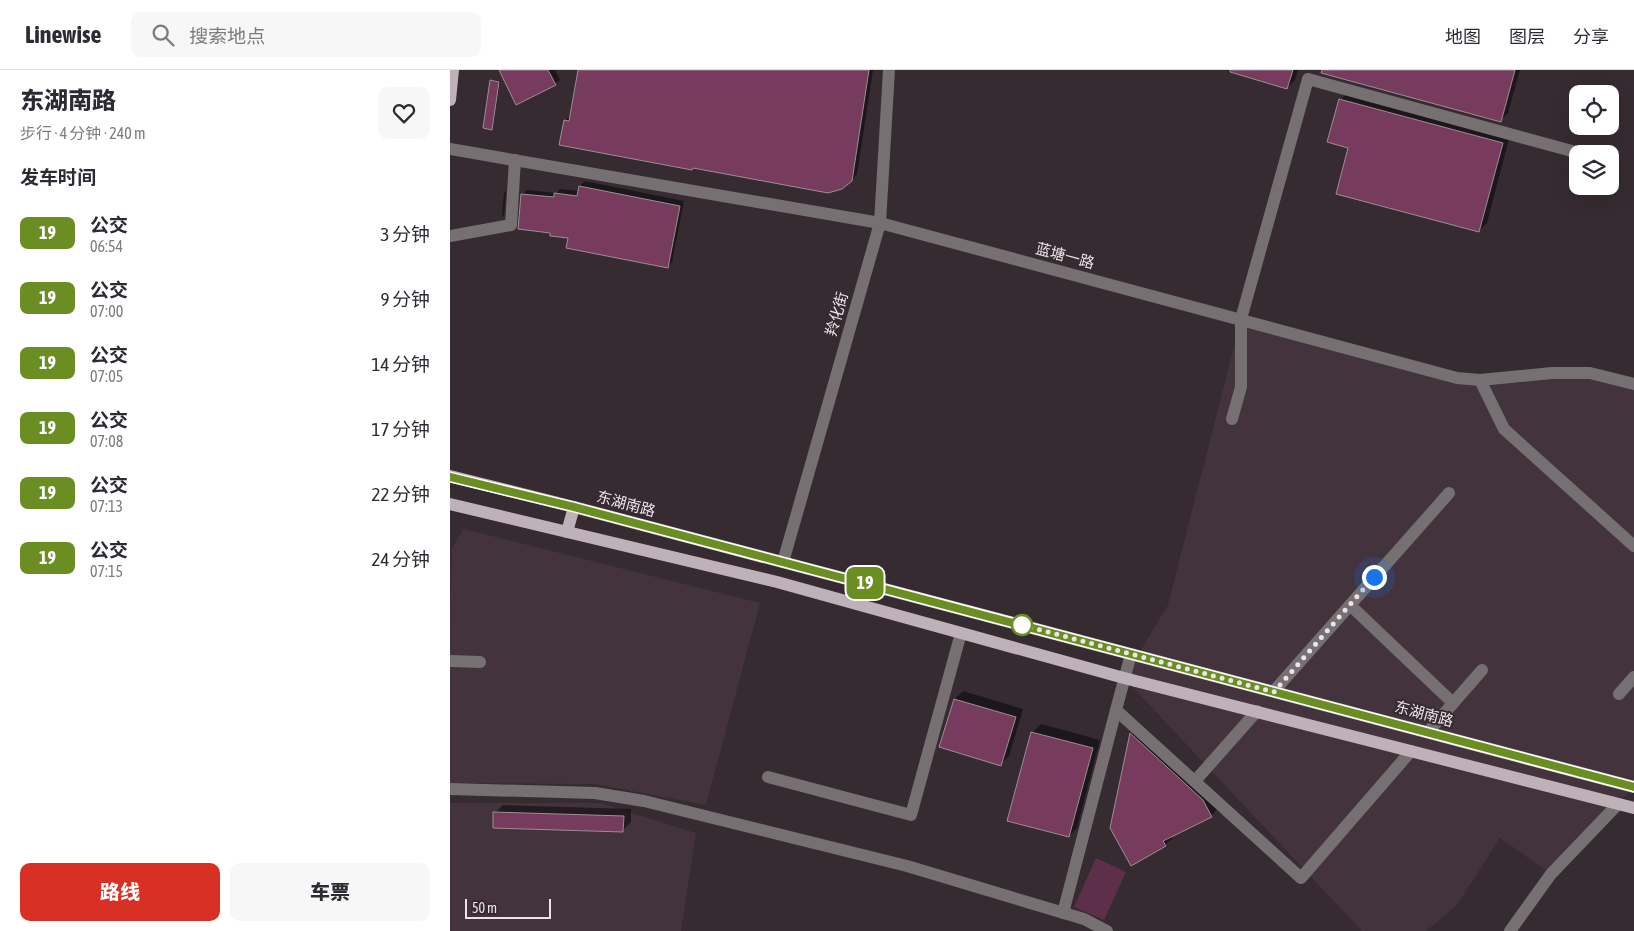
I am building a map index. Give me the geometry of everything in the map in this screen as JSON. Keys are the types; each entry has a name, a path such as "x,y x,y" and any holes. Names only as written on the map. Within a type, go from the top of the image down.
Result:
{"main road":[{"path":"450,100 453,70"},
{"name":"东湖南路","path":"450,476 1634,786"},
{"path":"450,504 777,582 1124,678 1634,808"},
{"path":"567,532 574,507"}],"street":[{"name":"羚化街","path":"783,562 880,223 889,70"},
{"path":"1232,419 1241,387 1241,319 1309,75 1569,150"},
{"name":"蓝塘一路","path":"450,148 880,223 1457,378 1480,380 1552,373 1590,373 1634,384"},
{"path":"450,236 511,225 515,160"},
{"path":"1480,380 1504,429 1634,546"},
{"path":"1274,692 1449,493"},
{"path":"1350,606 1453,702"},
{"path":"768,777 911,815 961,632"},
{"path":"1063,913 1131,654"},
{"path":"450,661 480,662"},
{"path":"1428,732 1482,670"},
{"path":"1619,694 1634,676"},
{"path":"1116,710 1301,878 1411,751"},
{"path":"1195,782 1256,711"},
{"path":"450,789 595,793 644,801 907,866 1063,913 1107,931"},
{"path":"1510,931 1551,874 1618,804"}],"shaded area":[{"path":"1241,319 1457,378 1552,373 1634,384 1634,787 1551,874 1500,838 1457,905 1426,931 1362,931 1124,678 1168,605"},
{"path":"464,529 760,603 706,805 595,784 450,783 452,548"},
{"path":"450,803 600,803 696,833 681,931 450,931"},
{"path":"1096,858 1126,872 1104,920 1074,907"}],"building":[{"path":"499,70 548,70 556,85 516,105"},
{"path":"578,70 869,70 852,181 842,189 828,193 559,145 564,120 569,121"},
{"path":"1230,70 1293,70 1287,89 1230,72"},
{"path":"1322,70 1515,70 1501,122 1321,73"},
{"path":"490,80 499,82 492,130 483,128"},
{"path":"1339,99 1503,143 1479,232 1336,194 1348,148 1327,142"},
{"path":"579,186 680,206 668,268 566,248 568,238 550,236 550,233 518,229 521,194 554,197 554,193 577,196"},
{"path":"954,699 1016,717 1001,766 939,747"},
{"path":"1031,732 1093,748 1069,837 1007,821"},
{"path":"1130,733 1203,800 1212,817 1163,841 1166,846 1131,866 1110,828"},
{"path":"493,812 624,816 623,832 493,828"}],"bus line":[{"name":"19","path":"450,477 574,507 1634,787"}],"route":[{"path":"1022,625 1274,692 1374,577"}]}
